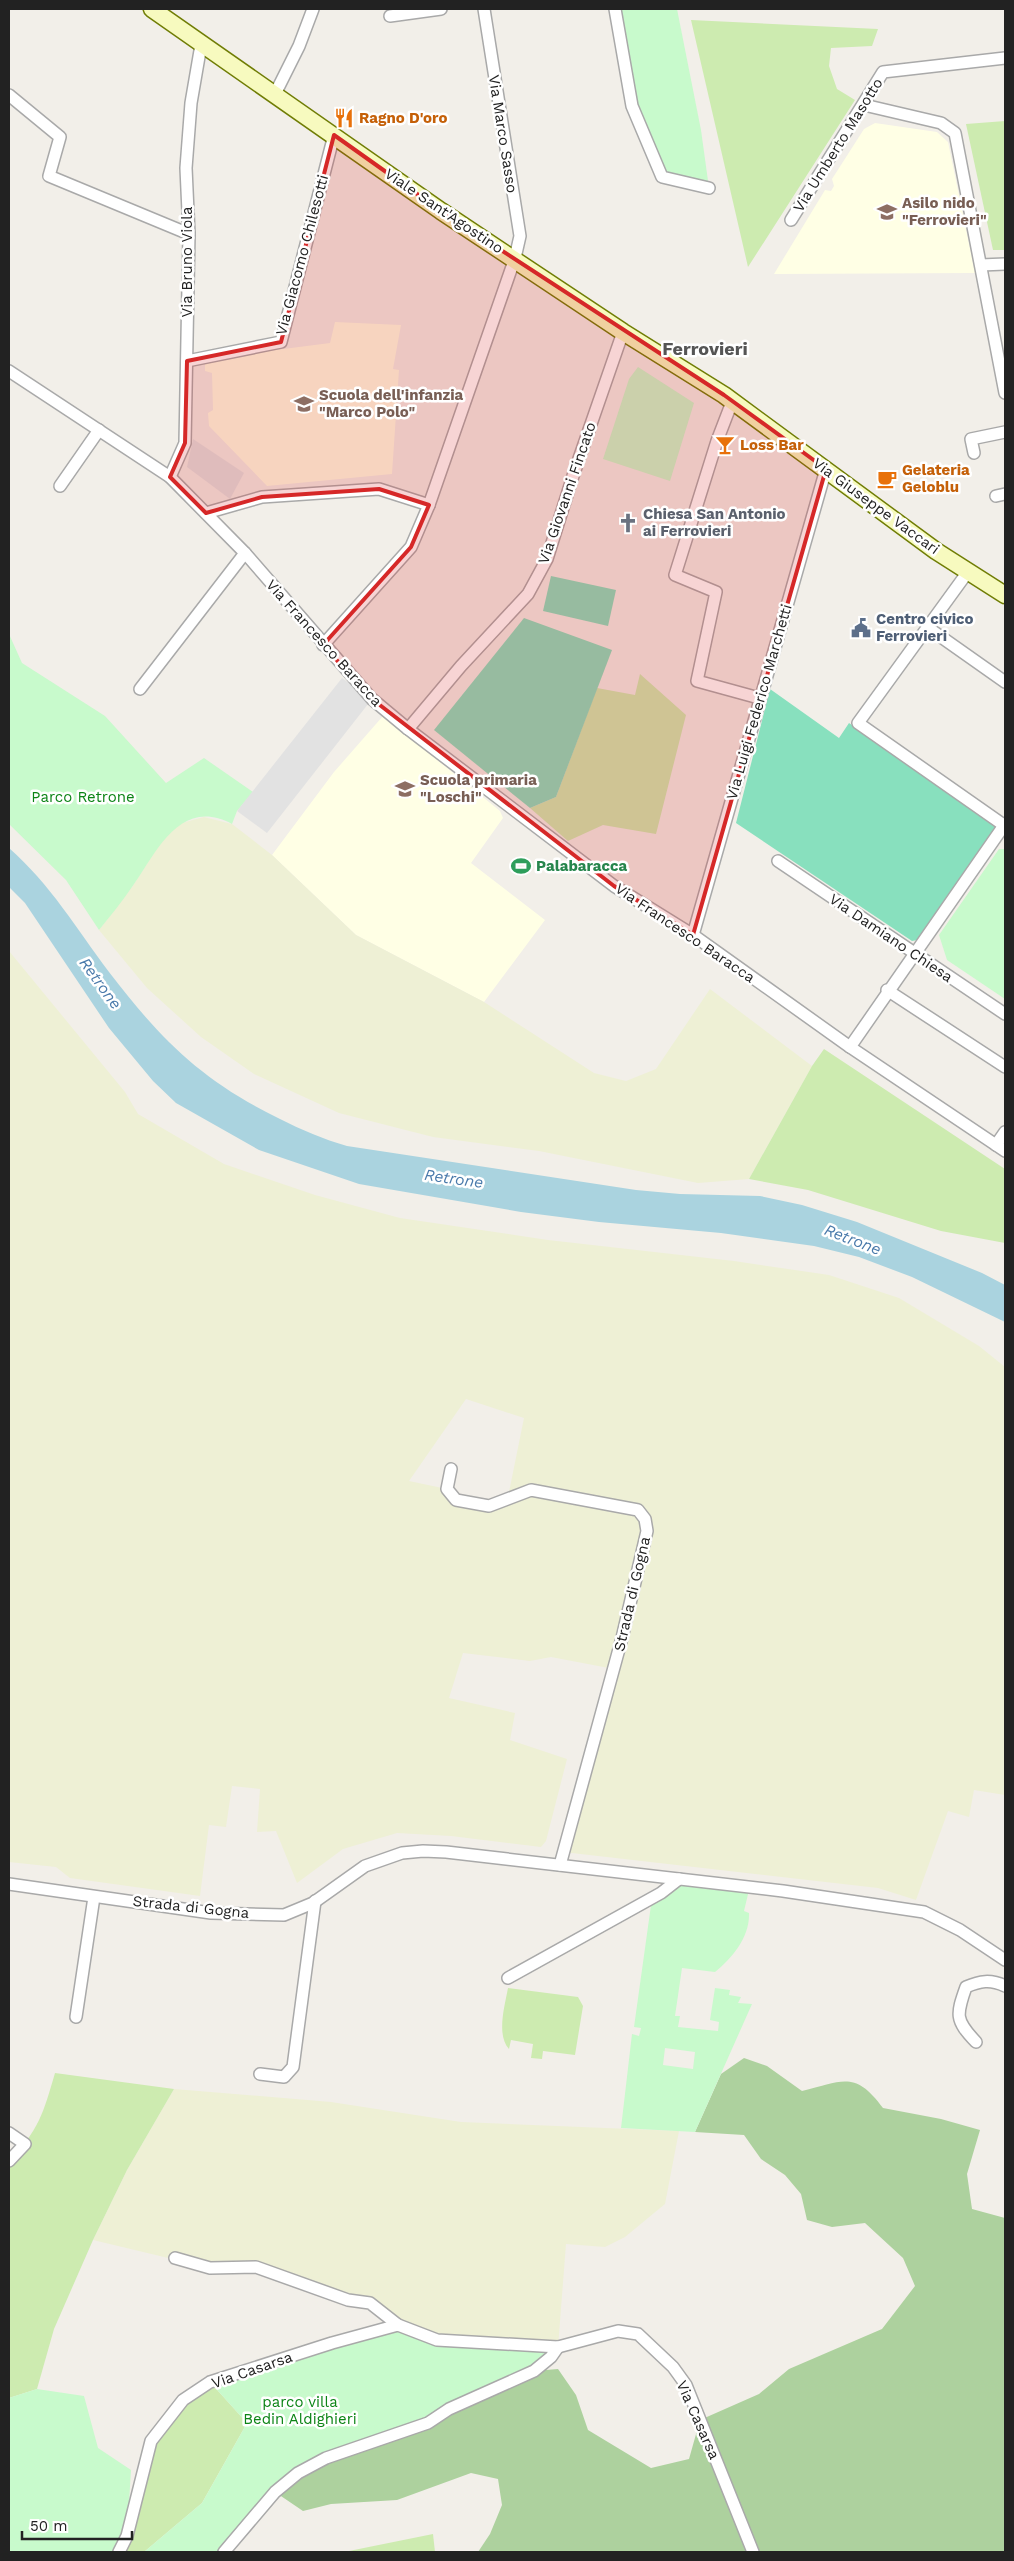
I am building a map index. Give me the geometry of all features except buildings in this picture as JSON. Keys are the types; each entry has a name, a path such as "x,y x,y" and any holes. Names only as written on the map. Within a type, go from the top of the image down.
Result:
{"main road":[{"name":"Viale Sant'Agostino","path":"152,9 170,14 201,45 334,135 440,211 515,258 623,332 728,399"},
{"name":"Via Giuseppe Vaccari","path":"728,399 967,572 1005,595"}],"street":[{"path":"274,96 299,46 313,9"},
{"path":"390,16 442,9"},
{"name":"Via Marco Sasso","path":"323,645 411,547 429,505 515,258 520,236 484,9"},
{"path":"615,9 632,106 662,176 709,188"},
{"name":"Via Bruno Viola","path":"170,477 185,443 189,234 186,168 192,103 201,45"},
{"name":"Via Umberto Masotto","path":"791,220 884,72 1005,58"},
{"path":"9,95 60,137 49,176 189,234"},
{"path":"864,104 941,124 955,133 1005,393"},
{"name":"Via Giacomo Chilesotti","path":"187,361 281,342 334,135"},
{"path":"981,265 1005,264"},
{"name":"Via Giovanni Fincato","path":"408,729 461,666 528,594 547,559 573,476 623,332"},
{"name":"Via Francesco Baracca","path":"9,370 170,477 245,553 323,645 372,699 408,729 614,886 693,935 850,1047 1001,1148"},
{"path":"728,399 717,441 675,575 716,592 698,680 759,698"},
{"path":"60,486 99,430"},
{"path":"974,453 971,439 1005,432"},
{"name":"Via Luigi Federico Marchetti","path":"693,935 759,698 826,469"},
{"path":"206,513 262,497 379,489 429,505"},
{"path":"140,689 245,553"},
{"path":"850,1047 887,990 1005,825 858,723 967,572"},
{"path":"927,627 1005,682"},
{"name":"Via Damiano Chiesa","path":"778,861 1005,1014"},
{"path":"887,990 1005,1067"},
{"path":"1001,1148 1005,1132"},
{"name":"Strada di Gogna","path":"451,1469 447,1489 456,1500 488,1506 531,1490 638,1510 645,1519 648,1531 622,1638 560,1865"},
{"name":"Strada di Gogna","path":"9,1884 211,1913 284,1915 316,1901 365,1866 402,1853 422,1850 783,1891 924,1912 960,1930 1005,1960"},
{"path":"508,1978 661,1894 680,1879"},
{"path":"76,2016 94,1897"},
{"path":"260,2074 284,2077 293,2067 316,1901"},
{"path":"976,2042 960,2025 958,2009 966,1987 980,1981 997,1982 1005,1986"},
{"path":"9,2132 25,2144 9,2161"},
{"name":"Via Casarsa","path":"175,2258 210,2268 256,2267 348,2300 370,2303 398,2325 437,2340 558,2347 618,2331 638,2334 673,2367 686,2385 753,2552"},
{"name":"Via Casarsa","path":"119,2552 127,2536 151,2441 183,2400 210,2382 332,2343 398,2325"},
{"path":"224,2552 275,2492 298,2474 326,2458 428,2423 449,2409 534,2371 551,2357 558,2347"}],"highlighted area":[{"path":"334,135 441,211 724,395 826,469 693,935 614,886 372,699 323,645 411,547 429,505 379,489 262,497 206,513 170,477 185,443 187,361 281,342"}],"shaded area":[{"name":"Asilo nido \"Ferrovieri\"","path":"875,123 937,132 948,142 975,273 774,274 825,190 831,191 834,186 832,179 864,129"},
{"name":"Scuola dell'infanzia \"Marco Polo\"","path":"335,322 401,325 393,369 399,370 392,474 267,486 209,426 208,413 213,410 212,373 205,371 205,359 330,343"},
{"path":"193,439 244,473 230,499 187,467"},
{"path":"342,678 372,699 267,833 237,811"},
{"path":"383,716 500,811 503,818 471,863 545,920 484,1002 356,935 272,855 334,772"},
{"path":"204,817 232,824 272,855 356,935 484,1002 594,1073 626,1081 656,1069 710,989 812,1066 749,1179 698,1183 539,1151 433,1137 339,1113 254,1074 201,1037 147,988 99,930 132,887 164,837 178,824"},
{"path":"9,951 125,1092 138,1114 224,1164 315,1195 400,1218 548,1240 734,1261 829,1275 899,1298 979,1346 1005,1367 1005,1795 974,1790 969,1817 948,1811 916,1900 878,1888 563,1852 614,1669 551,1657 530,1661 463,1653 449,1698 515,1713 510,1740 567,1759 546,1841 541,1847 451,1836 397,1833 343,1849 297,1883 276,1831 257,1832 260,1789 232,1786 226,1827 209,1825 200,1896 70,1878 56,1867 9,1862","holes":["466,1399 524,1418 508,1497 488,1506 456,1500 447,1489 409,1481"]},
{"path":"174,2089 331,2102 461,2122 679,2131 665,2204 625,2237 605,2247 566,2244 558,2347 437,2340 370,2303 279,2275 210,2268 93,2240 127,2170"}],"green space":[{"path":"615,9 677,9 701,130 709,188 662,177 632,106"},
{"path":"691,20 878,29 872,46 831,48 829,66 837,89 855,100 748,267"},
{"path":"1005,121 1005,250 993,250 966,124"},
{"path":"638,367 694,403 670,481 603,459 629,379"},
{"path":"551,576 616,590 608,626 543,611"},
{"path":"524,618 612,650 556,797 530,808 434,730"},
{"name":"Parco Retrone","path":"9,634 22,663 105,716 166,783 204,758 253,792 237,811 232,824 213,817 197,817 183,823 171,833 160,845 128,893 99,930 66,880 9,824"},
{"path":"640,674 686,715 656,834 603,825 568,841 530,808 556,797 597,688 635,695"},
{"path":"770,689 839,738 849,723 997,826 917,940 912,941 736,823"},
{"path":"999,849 1005,849 1005,999 947,960 939,935"},
{"path":"824,1049 1005,1169 1005,1243 941,1231 808,1190 749,1179 812,1066"},
{"path":"680,1882 749,1890 744,1911 749,1913 749,1922 743,1939 728,1960 715,1972 682,1968 675,2016 680,2016 678,2027 718,2031 719,2022 710,2020 715,1988 730,1990 729,1995 741,1997 738,2003 752,2004 695,2132 621,2128 632,2034 639,2036 641,2028 634,2027 652,1898","holes":["665,2048 695,2052 693,2069 663,2065"]},
{"path":"508,1988 578,1997 583,2006 575,2055 543,2051 542,2059 531,2058 533,2044 511,2040 509,2049 505,2043 502,2028"},
{"path":"744,2058 767,2066 802,2091 838,2082 856,2083 873,2096 883,2108 941,2119 980,2130 967,2174 972,2209 1005,2218 1005,2552 478,2552 490,2534 502,2505 498,2479 471,2473 397,2500 331,2504 303,2511 275,2492 298,2473 534,2371 558,2369 576,2395 588,2430 651,2468 689,2459 700,2420 759,2394 789,2369 882,2329 915,2286 903,2258 865,2223 832,2227 807,2220 801,2194 785,2175 761,2159 744,2135 695,2132 721,2074"},
{"path":"55,2073 174,2089 127,2170 93,2240 54,2329 37,2389 9,2398 9,2161 27,2140 39,2121"},
{"name":"parco villa Bedin Aldighieri","path":"398,2325 437,2340 558,2347 534,2371 298,2473 224,2552 144,2552 202,2503 247,2423 210,2382"},
{"path":"210,2382 247,2423 202,2503 144,2552 119,2552 151,2441 183,2400"},
{"path":"37,2389 84,2396 98,2448 131,2470 127,2536 119,2552 9,2552 9,2398"},
{"path":"433,2534 435,2552 345,2552 349,2551"}],"water":[{"name":"Retrone","path":"9,848 38,877 109,972 165,1038 205,1074 228,1090 252,1105 288,1123 347,1146 636,1190 680,1194 760,1196 802,1205 857,1222 982,1273 1005,1285 1005,1322 912,1277 859,1257 814,1246 721,1233 599,1222 521,1212 359,1184 259,1150 176,1103 153,1081 109,1028 25,903 9,887"}],"place":[{"name":"Ragno D'oro","path":"344,118"},
{"name":"Asilo nido \"Ferrovieri\"","path":"887,212"},
{"name":"Scuola dell'infanzia \"Marco Polo\"","path":"304,404"},
{"name":"Loss Bar","path":"725,445"},
{"name":"Gelateria Geloblu","path":"887,479"},
{"name":"Chiesa San Antonio ai Ferrovieri","path":"628,523"},
{"name":"Centro civico Ferrovieri","path":"861,628"},
{"name":"Scuola primaria \"Loschi\"","path":"405,789"},
{"name":"Palabaracca","path":"521,866"}],"district":[{"name":"Ferrovieri","path":"705,349"}]}
